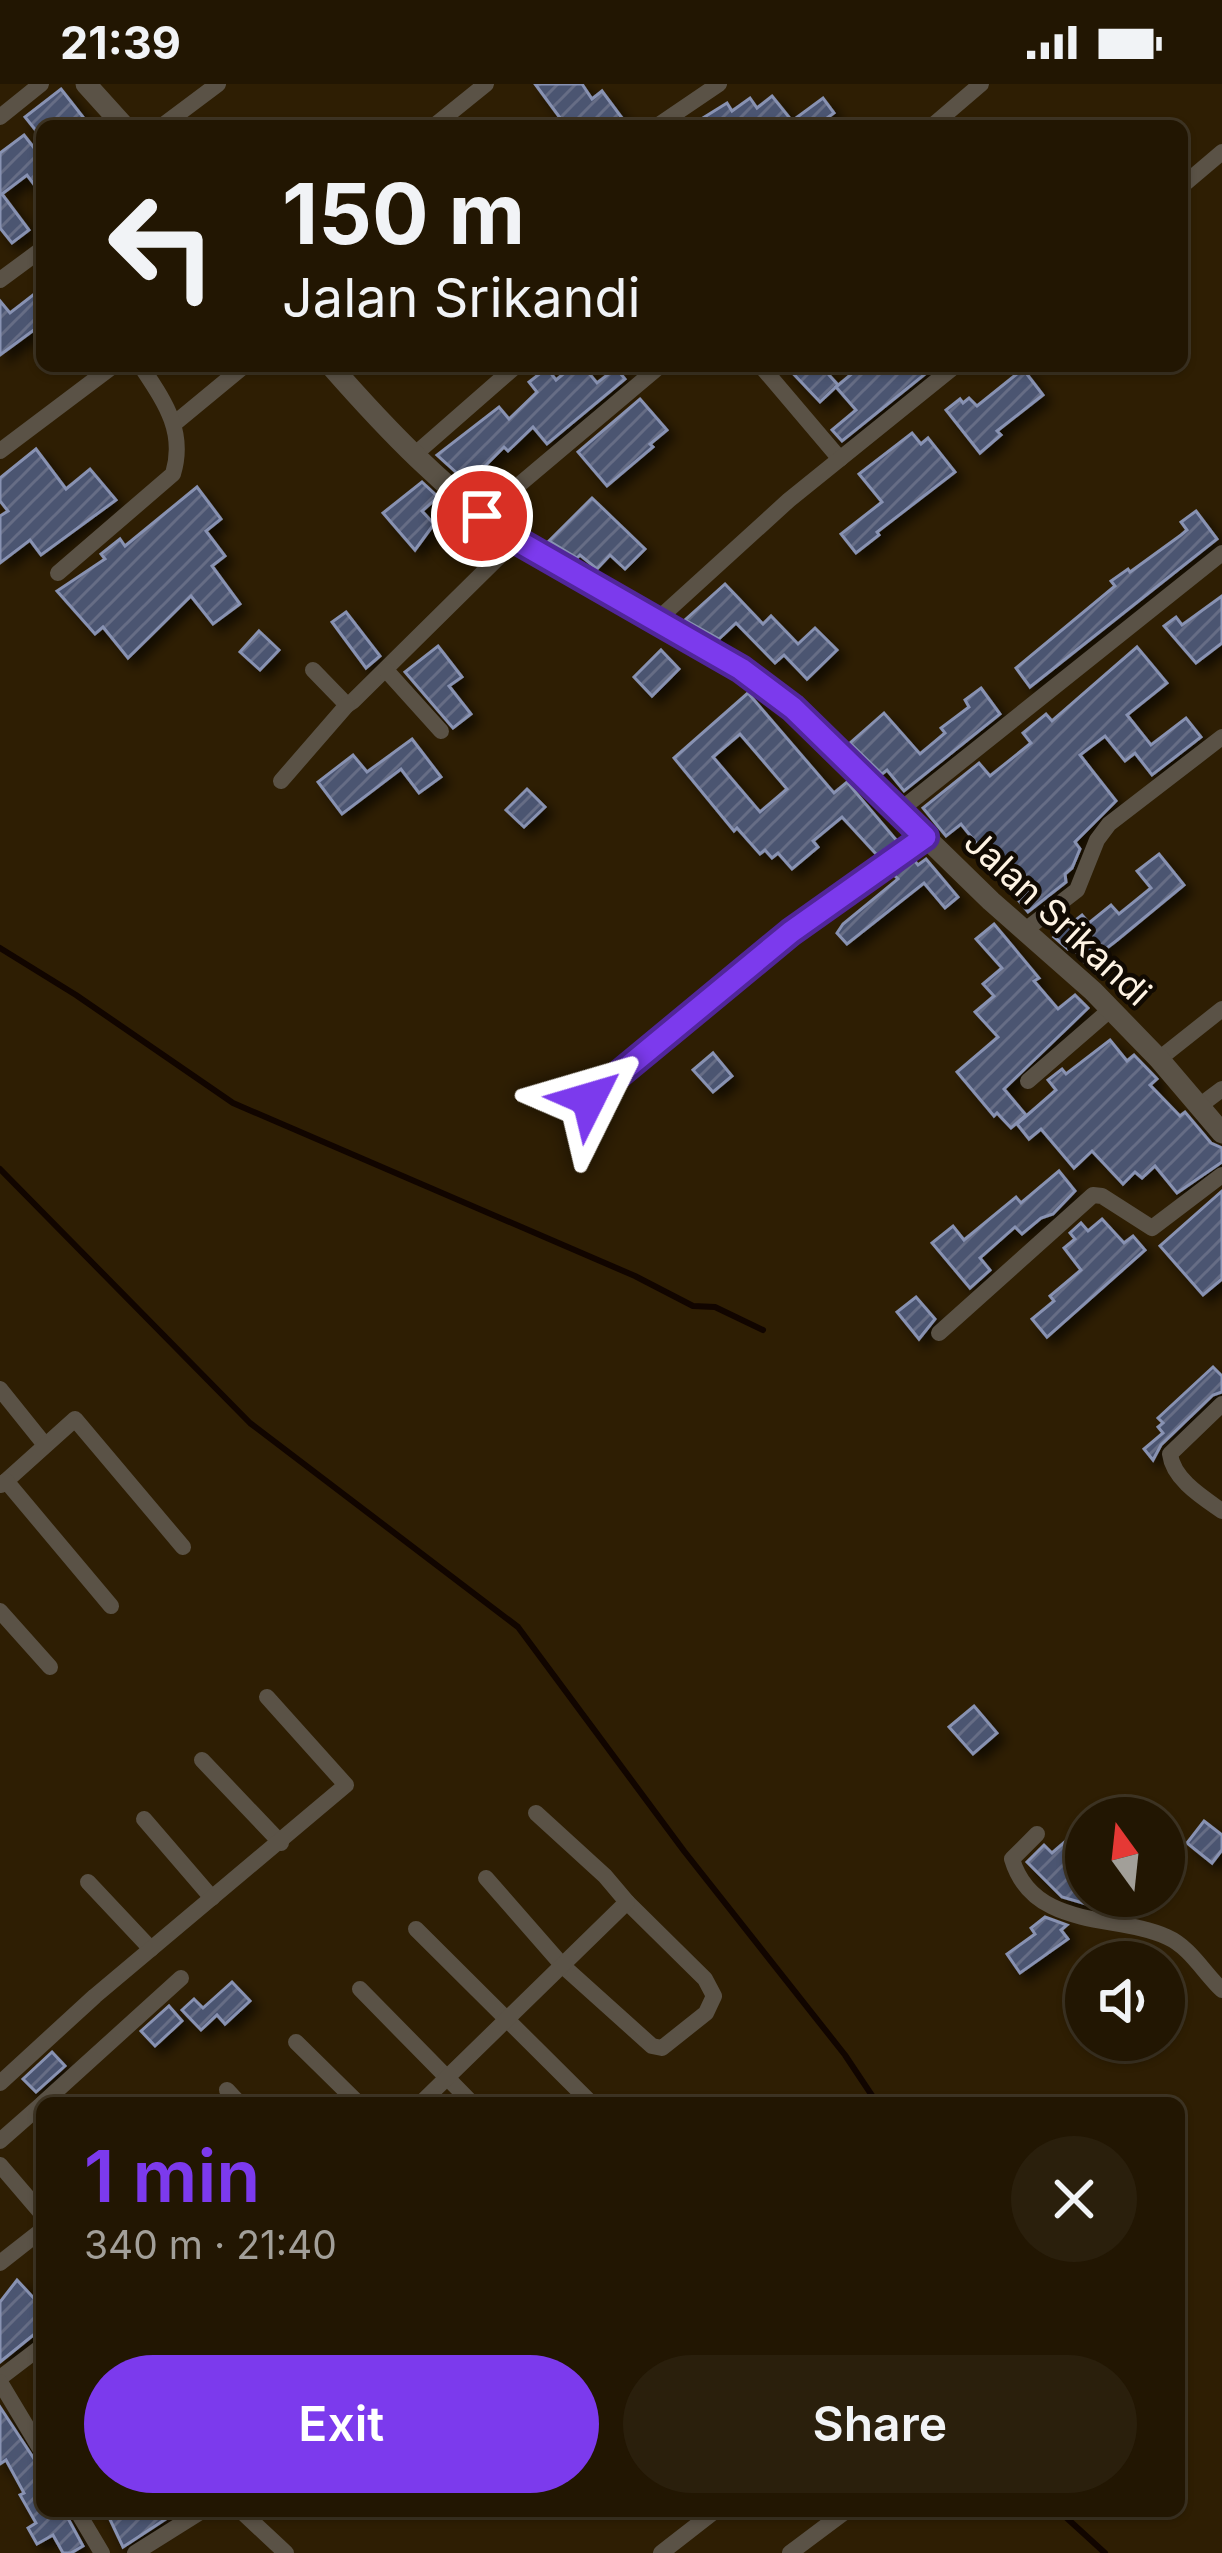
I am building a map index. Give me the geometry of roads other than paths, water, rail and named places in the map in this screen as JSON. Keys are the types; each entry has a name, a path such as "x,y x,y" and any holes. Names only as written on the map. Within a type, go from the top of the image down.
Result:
{"street":[{"path":"0,117 41,84"},
{"path":"86,84 119,120"},
{"path":"170,120 218,84"},
{"path":"441,120 486,84"},
{"path":"666,120 719,84"},
{"path":"939,120 981,84"},
{"path":"1188,181 1222,152"},
{"path":"0,280 36,253"},
{"path":"0,451 105,372"},
{"path":"58,573 172,474 179,455 175,423 145,372"},
{"path":"175,423 237,372"},
{"name":"Jalan Srikandi","path":"336,372 413,456 482,516 741,669 793,708 1024,932 1111,1009 1222,1132"},
{"path":"413,456 509,372"},
{"path":"482,516 653,372"},
{"path":"765,372 840,459"},
{"path":"656,622 840,459 948,372"},
{"path":"281,781 347,705 516,540"},
{"path":"899,811 1222,553"},
{"path":"313,670 347,705"},
{"path":"386,670 441,731"},
{"path":"1024,932 1077,890 1097,840 1109,824 1222,737"},
{"path":"589,1099 797,928 925,837"},
{"path":"1028,1082 1111,1009"},
{"path":"1160,1060 1222,1009"},
{"path":"1198,1107 1222,1089"},
{"path":"939,1333 1093,1195 1152,1228 1222,1175"},
{"path":"0,1389 45,1445"},
{"path":"1222,1404 1170,1454 1182,1478 1222,1511"},
{"path":"112,1606 3,1483 75,1419 183,1546"},
{"path":"0,1611 50,1666"},
{"path":"0,2083 346,1785 267,1696"},
{"path":"202,1760 280,1843"},
{"path":"486,1878 563,1966 657,2049 672,2043 706,2013 714,2002 709,1985 605,1876 536,1813"},
{"path":"144,1819 212,1898"},
{"path":"1037,1834 1012,1859 1028,1887 1087,1921 1169,1937 1222,1990"},
{"path":"88,1882 151,1949"},
{"path":"427,2097 627,1902"},
{"path":"416,1929 585,2097"},
{"path":"51,2097 182,1978"},
{"path":"360,1989 465,2097"},
{"path":"296,2042 352,2097"},
{"path":"0,2141 36,2110"},
{"path":"0,2165 36,2207"},
{"path":"0,2264 36,2235"},
{"path":"36,2351 0,2380 36,2442"},
{"path":"81,2517 102,2553"},
{"path":"135,2553 192,2517"},
{"path":"247,2517 286,2553"},
{"path":"661,2553 707,2517"},
{"path":"790,2553 838,2517"}],"waterway":[{"path":"0,948 233,1103 635,1276 693,1306 715,1307 763,1330"},
{"path":"0,1169 250,1423 518,1627 873,2097"},
{"path":"1066,2517 1105,2553"}]}
